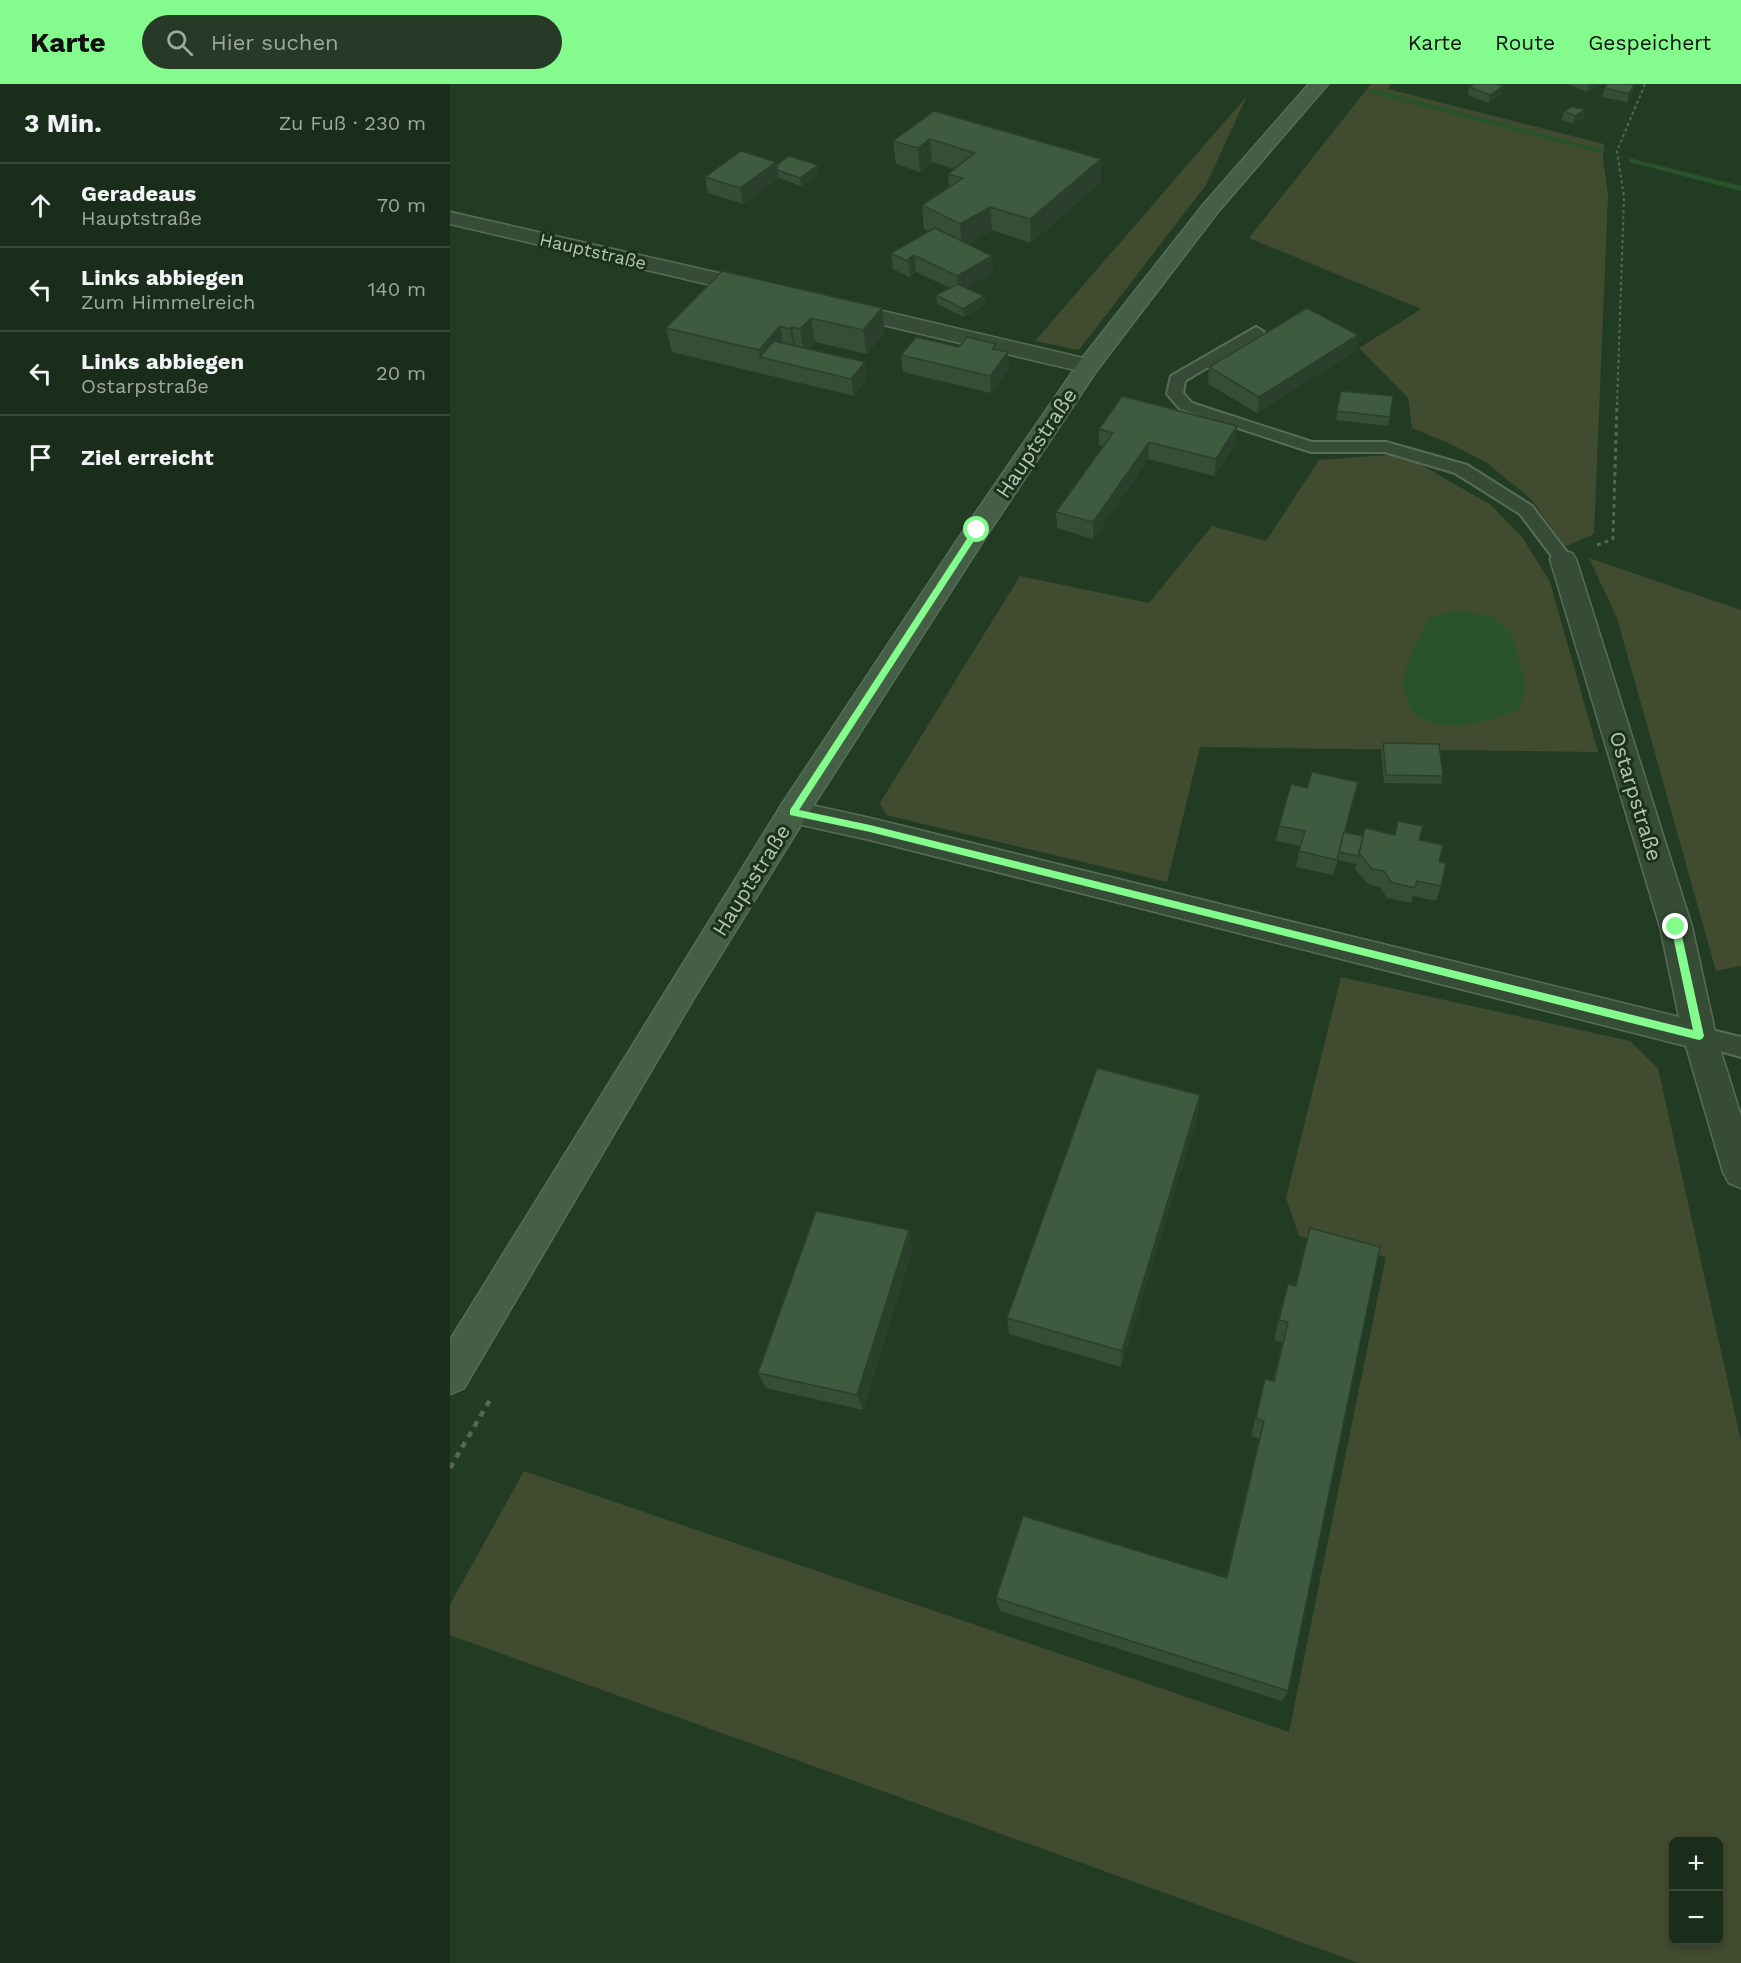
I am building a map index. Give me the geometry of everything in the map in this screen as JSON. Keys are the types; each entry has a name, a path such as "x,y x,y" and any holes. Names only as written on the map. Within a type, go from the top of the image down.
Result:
{"main road":[{"name":"Hauptstraße","path":"450,1375 683,989 794,812 977,530 1088,366 1210,209 1319,84"}],"street":[{"name":"Hauptstraße","path":"450,218 774,293"},
{"name":"Hauptstraße","path":"821,303 1088,366"},
{"name":"Ostarpstraße","path":"1563,559 1676,927 1699,1036 1741,1172"},
{"path":"794,812 893,834 1699,1036"}],"lane":[{"path":"1256,332 1177,379 1175,394 1186,406 1311,447 1386,447 1461,469 1526,510 1563,559"},
{"path":"1699,1036 1741,1047"}],"path":[{"path":"1563,559 1613,539 1624,197 1617,151 1645,84"},
{"path":"450,1467 492,1395"}],"shaded area":[{"path":"1371,84 1391,84 1388,89 1604,144 1603,159 1608,196 1594,534 1565,547 1532,500 1487,463 1453,445 1412,428 1408,398 1359,348 1421,309 1249,238"},
{"path":"1247,96 1206,185 1079,350 1035,341"},
{"path":"1388,455 1411,459 1491,505 1522,537 1550,582 1598,752 1200,747 1167,882 886,815 880,803 1020,576 1149,603 1212,526 1266,541 1319,460"},
{"path":"1589,558 1741,610 1741,966 1716,971 1617,618"},
{"path":"1455,610 1493,616 1511,633 1526,685 1520,709 1486,720 1447,725 1430,722 1416,714 1407,700 1404,678 1407,665 1429,618"},
{"path":"1341,977 1630,1041 1658,1068 1741,1441 1741,1963 1359,1963 450,1635 450,1605 524,1471 1289,1732 1386,1257 1299,1236 1286,1198"}],"building":[{"path":"1474,84 1503,86 1490,95 1469,87"},
{"path":"1607,84 1634,85 1629,94 1605,88"},
{"path":"1571,107 1585,109 1575,116 1564,111"},
{"path":"934,111 1101,159 1030,219 990,207 960,224 922,205 963,178 948,174 975,153 930,139 918,148 893,141"},
{"path":"741,151 776,162 740,188 705,177"},
{"path":"789,156 818,165 800,178 777,170 777,165"},
{"path":"935,228 992,256 957,276 914,255 908,259 909,262 891,253"},
{"path":"722,271 882,308 863,330 811,318 800,329 780,326 759,350 666,328"},
{"path":"958,284 984,296 963,309 936,295"},
{"path":"1307,308 1358,335 1259,397 1209,367"},
{"path":"916,337 959,347 967,337 996,344 992,349 1008,352 990,376 901,355"},
{"path":"774,341 865,362 851,379 760,357"},
{"path":"1341,391 1393,396 1390,417 1337,411"},
{"path":"1122,396 1237,426 1216,459 1149,442 1093,522 1056,512 1113,433 1099,429"},
{"path":"1383,743 1439,744 1443,776 1386,775"},
{"path":"1312,772 1358,782 1337,860 1299,851 1305,831 1279,826 1291,784 1307,788"},
{"path":"1398,821 1423,826 1419,840 1443,845 1439,862 1446,863 1441,886 1417,881 1415,888 1391,882 1384,871 1372,869 1359,853 1365,828 1395,835"},
{"path":"1344,832 1363,836 1358,856 1339,852"},
{"path":"1097,1068 1200,1095 1122,1351 1007,1318"},
{"path":"816,1211 909,1230 857,1395 758,1373"},
{"path":"1310,1228 1380,1247 1288,1691 996,1598 1023,1516 1227,1578 1264,1421 1256,1418 1265,1379 1274,1381 1288,1322 1279,1320 1288,1284 1296,1286"}],"waterway":[{"path":"1373,91 1603,151"},
{"path":"1632,160 1741,189"}],"route":[{"path":"977,530 794,812 830,819 1699,1036 1676,927"}]}
